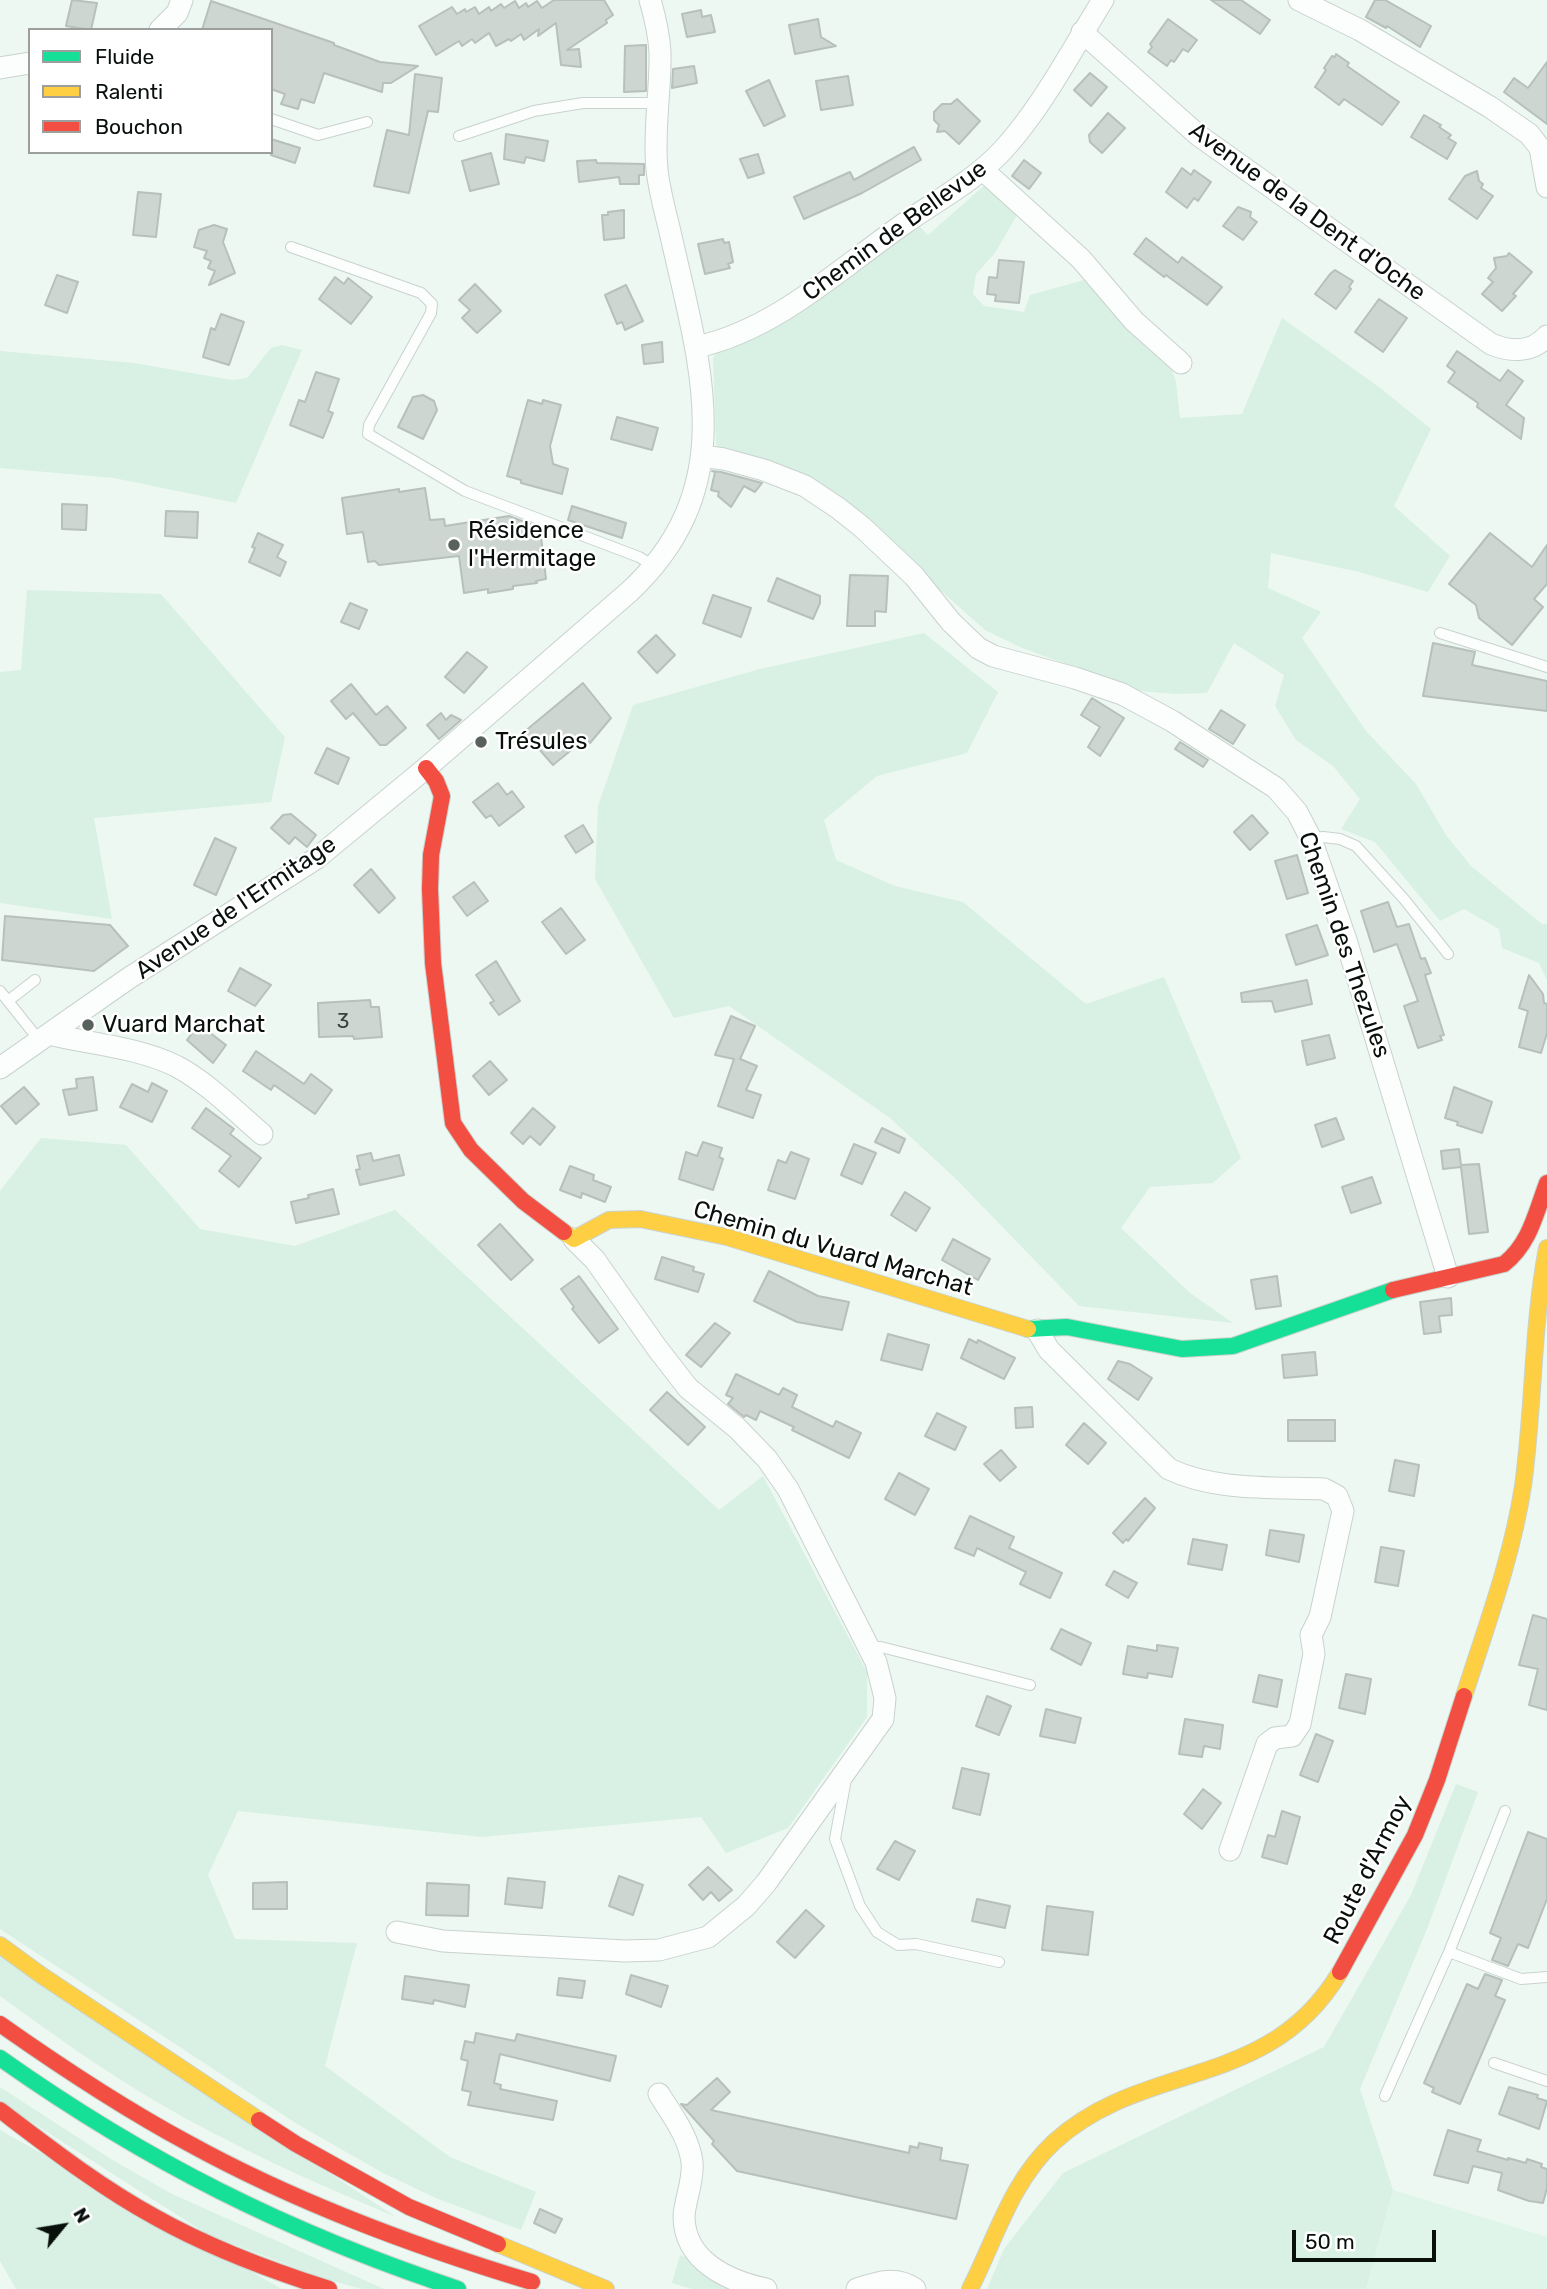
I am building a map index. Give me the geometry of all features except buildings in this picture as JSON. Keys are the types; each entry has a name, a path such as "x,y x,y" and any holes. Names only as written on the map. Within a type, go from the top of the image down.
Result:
{"main road":[{"path":"426,768 440,788 442,796 431,855 430,889 433,963 453,1123 471,1150 523,1201 574,1239"},
{"name":"Chemin du Vuard Marchat","path":"574,1239 609,1220 640,1219 739,1241 1002,1323 1037,1330 1067,1327 1182,1349 1233,1346 1416,1284 1496,1267 1514,1257 1525,1242 1547,1183"},
{"name":"Route d'Armoy","path":"970,2289 1010,2200 1023,2178 1056,2141 1096,2112 1118,2100 1252,2055 1294,2029 1326,1993 1388,1888 1430,1798 1513,1539 1523,1482 1536,1321 1547,1248"},
{"path":"0,1945 278,2133 343,2172 410,2207 606,2289"},
{"path":"0,2024 116,2104 258,2180 392,2238 546,2286"},
{"path":"0,2058 64,2103 192,2178 327,2241 458,2289"},
{"path":"0,2110 73,2165 129,2202 172,2226 243,2259 329,2289"}],"street":[{"path":"164,28 177,13 182,0"},
{"name":"Avenue de l'Ermitage","path":"0,1069 176,948 294,874 426,768 629,592 654,566 677,533 699,476 702,457 702,392 697,347 657,167 659,42 650,0"},
{"name":"Chemin de Bellevue","path":"697,347 725,339 777,315 908,221 963,187 983,170 1022,126 1102,0"},
{"path":"1299,0 1360,30 1490,107 1529,134 1540,148 1547,187"},
{"name":"Avenue de la Dent d'Oche","path":"1082,32 1198,135 1491,344 1517,351 1532,346 1547,335"},
{"path":"0,68 28,63"},
{"path":"983,170 1082,259 1134,321 1181,363"},
{"name":"Chemin des Thezules","path":"702,457 724,459 764,470 805,486 838,508 887,549 914,576 951,622 978,648 993,656 1122,694 1172,721 1276,788 1297,812 1311,839 1346,940 1448,1277"},
{"path":"44,1037 153,1057 177,1067 209,1089 262,1133"},
{"path":"397,1932 443,1941 625,1951 659,1950 708,1937 746,1906 766,1883 883,1719 885,1698 877,1662 805,1521 767,1459 737,1428 688,1388 595,1260 574,1239"},
{"path":"1037,1330 1049,1350 1169,1469 1190,1479 1216,1484 1324,1489 1337,1496 1343,1511 1320,1618 1311,1635 1314,1654 1300,1724 1292,1735 1275,1738 1267,1744 1230,1850"},
{"path":"659,2094 688,2144 692,2165 684,2216 692,2249 706,2263 730,2279 766,2289"},
{"path":"858,2289 872,2284 898,2281 915,2289"}],"lane":[{"path":"459,136 534,111 583,103 659,103"},
{"path":"273,120 318,135 367,122"},
{"path":"290,247 421,293 432,303 431,313 369,425 368,434 465,491 639,557 654,566"},
{"path":"1440,633 1547,667"},
{"path":"1311,839 1340,839 1356,846 1404,899 1448,954"},
{"path":"8,1001 35,980"},
{"path":"0,991 44,1037"},
{"path":"868,1647 881,1647 1030,1685"},
{"path":"848,1766 835,1839 860,1906 877,1932 898,1945 916,1944 999,1962"},
{"path":"1385,2096 1449,1952 1505,1811"},
{"path":"1449,1952 1521,1979 1547,1977"},
{"path":"1494,2063 1547,2081"}],"shaded area":[{"path":"985,185 1018,213 995,253 976,274 973,294 984,306 1024,312 1030,295 1088,279 1168,358 1176,382 1180,418 1242,414 1282,318 1379,387 1431,429 1394,506 1450,556 1428,592 1359,572 1271,553 1268,588 1321,612 1302,638 1366,731 1416,784 1446,835 1471,866 1542,924 1547,924 1547,980 1539,963 1502,948 1499,929 1464,909 1440,921 1375,842 1341,829 1360,799 1333,766 1296,740 1275,706 1284,675 1234,643 1207,693 1141,691 1022,648 985,630 831,493 783,466 730,453 716,445 713,358 718,349 917,224 928,235"},
{"path":"282,345 302,350 236,503 114,478 0,468 0,351 134,363 232,380 247,378 271,348"},
{"path":"27,590 161,594 285,737 271,802 94,818 112,919 0,903 0,672 21,670"},
{"path":"924,633 998,692 967,753 877,776 824,820 836,860 895,886 963,902 1086,1004 1164,977 1241,1158 1213,1183 1150,1187 1121,1228 1190,1293 1233,1323 1079,1306 956,1179 890,1118 729,1006 674,1018 595,879 598,806 633,705 760,669"},
{"path":"41,1138 126,1145 200,1229 295,1246 395,1210 719,1510 763,1476 867,1672 867,1717 788,1828 726,1853 701,1817 482,1837 238,1811 208,1875 235,1939 357,1943 325,2066 450,2157 536,2192 521,2230 438,2199 383,2173 297,2124 0,1929 0,1191"},
{"path":"1456,1784 1478,1792 1427,1929 1360,2089 1393,2190 1366,2289 987,2289 1004,2249 1063,2173 1324,2047 1411,1895"},
{"path":"0,1956 396,2217 243,2149 155,2101 96,2063 0,1996"},
{"path":"0,2087 111,2159 170,2193 384,2289 362,2289 325,2279 207,2234 0,2102"},
{"path":"0,2130 282,2289 16,2289 0,2261"},
{"path":"1393,2190 1547,2237 1547,2289 1366,2289"},
{"path":"680,2255 743,2289 692,2289 672,2283"}],"traffic: fast":[{"path":"1028,1329 1067,1327 1182,1349 1233,1346 1393,1290"},
{"path":"0,2058 110,2130 220,2191 335,2243 458,2289"}],"traffic: slow":[{"path":"564,1232 574,1239 609,1220 640,1219 727,1237 1028,1329"},
{"path":"1464,1696 1498,1592 1518,1513 1527,1456 1538,1307 1547,1248"},
{"path":"0,1945 259,2120"},
{"path":"970,2289 1015,2193 1026,2175 1054,2142 1090,2116 1127,2097 1242,2057 1278,2038 1311,2010 1340,1972"},
{"path":"498,2244 606,2289"}],"traffic: jam":[{"path":"426,768 436,781 442,796 431,855 430,889 433,963 453,1123 471,1150 523,1201 564,1232"},
{"path":"1393,1290 1504,1264 1526,1237 1547,1183"},
{"path":"1340,1972 1415,1835 1437,1780 1464,1696"},
{"path":"0,2024 116,2101 229,2165 356,2222 443,2254 532,2282"},
{"path":"0,2110 95,2180 155,2217 240,2258 329,2289"},
{"path":"259,2120 296,2144 409,2207 498,2244"}],"place":[{"name":"Résidence l'Hermitage","path":"454,545"},
{"name":"Trésules","path":"481,742"},
{"name":"Vuard Marchat","path":"88,1025"}]}
